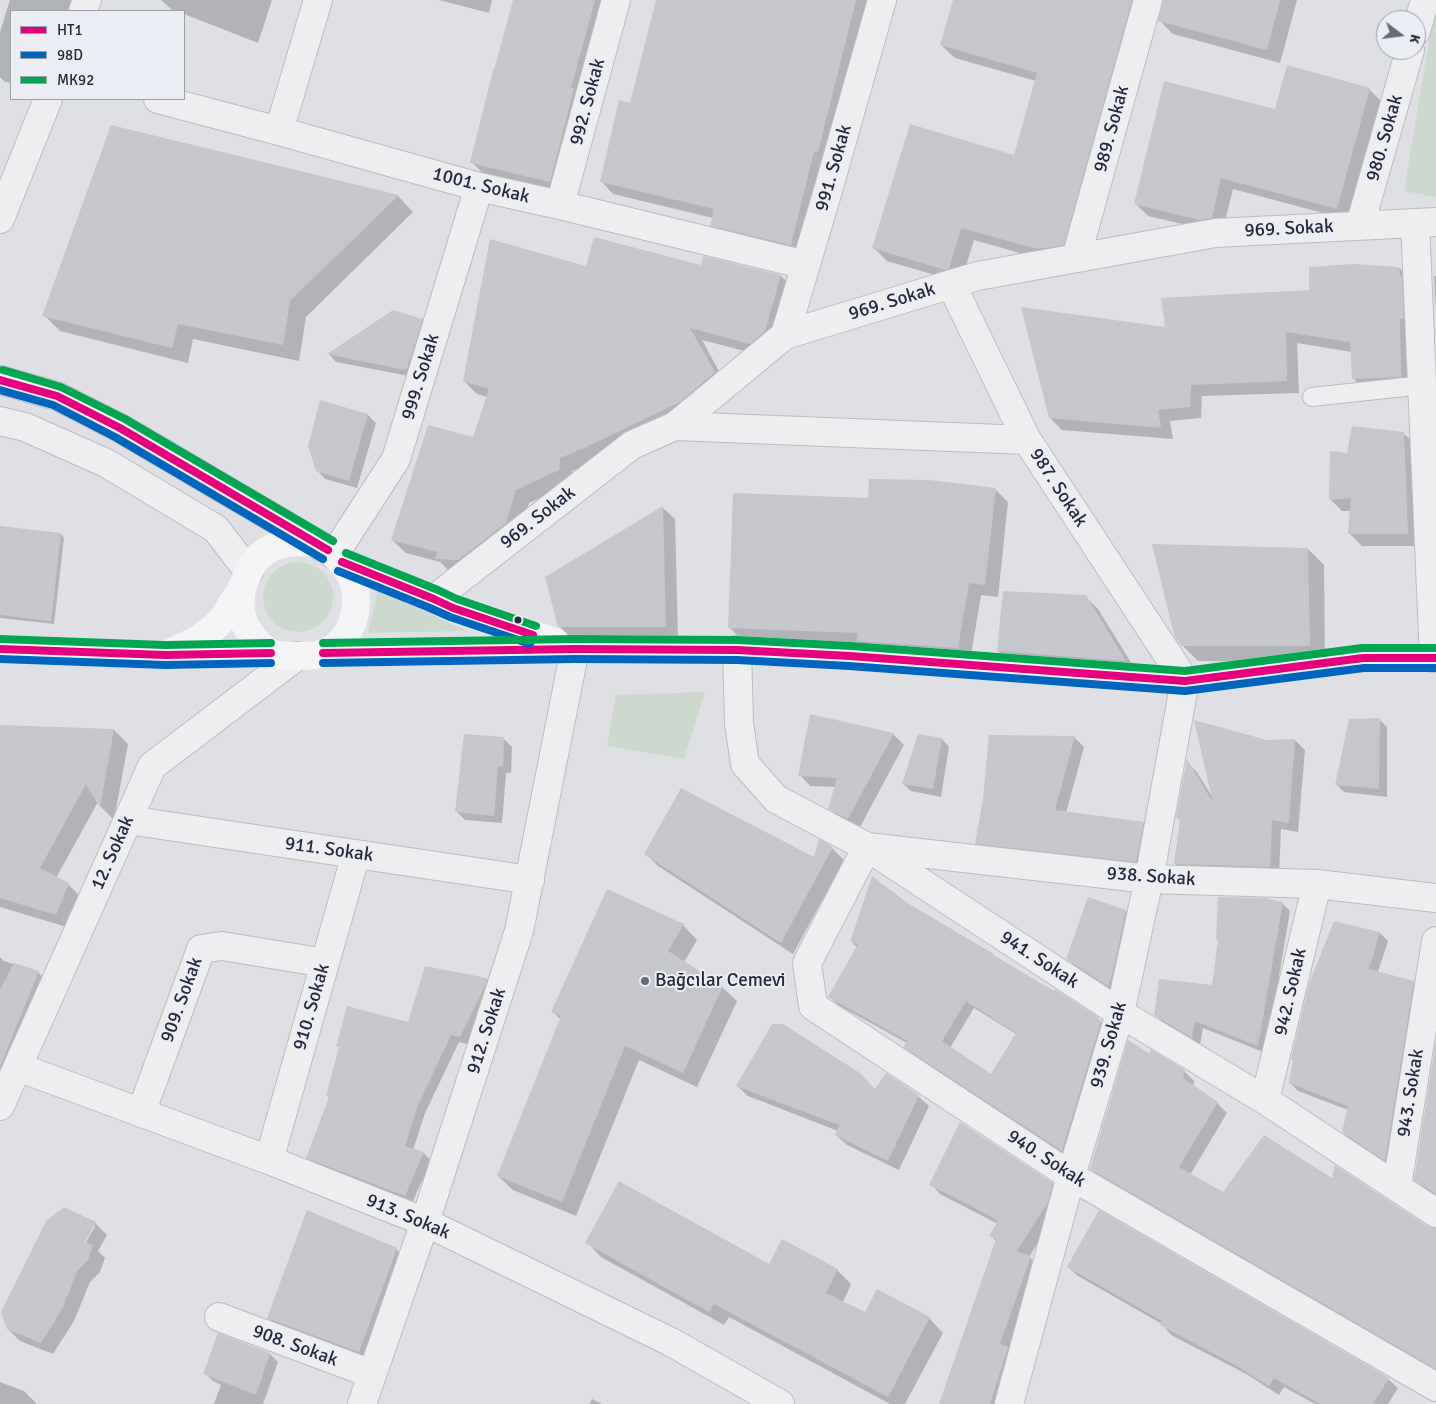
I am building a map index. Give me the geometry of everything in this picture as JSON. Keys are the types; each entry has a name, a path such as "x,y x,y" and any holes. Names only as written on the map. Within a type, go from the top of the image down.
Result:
{"main road":[{"path":"165,655 202,639 222,621 256,559 271,548 290,542 310,543 453,608 575,649"},
{"path":"245,580 241,613 247,630 256,641 297,654 337,644 349,631 355,614 356,595 352,577 335,555"},
{"path":"0,650 165,655 575,649 737,650 850,656 1184,680 1363,658 1435,658"}],"street":[{"path":"279,130 318,0"},
{"name":"992. Sokak","path":"560,205 616,0"},
{"name":"991. Sokak","path":"785,335 882,0"},
{"name":"989. Sokak","path":"1076,258 1148,0"},
{"name":"980. Sokak","path":"1360,226 1407,60"},
{"path":"0,219 48,100"},
{"name":"1001. Sokak","path":"162,100 279,130 479,187 806,265"},
{"name":"999. Sokak","path":"335,555 396,459 479,187"},
{"path":"1426,222 1423,385 1435,658"},
{"name":"969. Sokak","path":"434,599 632,445 675,426 785,335 978,276 1215,233 1426,222"},
{"name":"987. Sokak","path":"951,284 1027,440 1184,680"},
{"path":"0,380 57,396 120,428 335,555"},
{"path":"0,421 25,427 106,462 216,529 245,580"},
{"path":"675,426 1027,440"},
{"name":"912. Sokak","path":"362,1404 425,1222 519,931 575,649"},
{"name":"941. Sokak","path":"737,650 739,723 744,764 776,799 867,847 1120,1013 1265,1100 1436,1213"},
{"name":"12. Sokak","path":"0,1106 152,766 297,654"},
{"name":"939. Sokak","path":"1009,1404 1071,1176 1120,1013 1149,879 1184,680"},
{"name":"911. Sokak","path":"128,820 530,880"},
{"name":"938. Sokak","path":"867,847 1149,879 1316,884 1436,898"},
{"name":"940. Sokak","path":"867,847 807,963 813,1006 1071,1176 1436,1387"},
{"name":"910. Sokak","path":"269,1160 356,854"},
{"name":"942. Sokak","path":"1265,1100 1316,884"},
{"name":"943. Sokak","path":"1396,1186 1436,941"},
{"name":"909. Sokak","path":"141,1113 201,949 222,946 325,963"},
{"name":"913. Sokak","path":"18,1067 269,1160 425,1222 678,1345 751,1397 780,1404"},
{"name":"908. Sokak","path":"219,1318 372,1374"}],"lane":[{"path":"1312,397 1423,385"}],"shaded area":[{"path":"1436,0 1436,197 1404,191"},
{"path":"298,562 311,565 323,572 330,584 333,597 330,610 323,622 311,629 298,632 285,629 273,622 266,610 263,597 266,584 273,572 285,565"},
{"path":"378,590 467,631 368,633"},
{"path":"705,692 684,759 607,746 616,695"}],"building":[{"path":"513,0 595,0 571,88 574,88 550,182 470,163"},
{"path":"656,0 856,0 818,152 814,151 791,245 710,226 714,209 600,182 619,100 630,103"},
{"path":"953,0 1132,0 1064,245 1037,249 961,228 949,269 945,270 872,248 910,124 1014,155 1037,73 940,45"},
{"path":"1163,0 1280,0 1267,50 1158,21"},
{"path":"1287,65 1370,88 1337,209 1221,178 1212,218 1199,220 1134,204 1164,81 1275,109"},
{"path":"111,125 399,195 290,301 283,345 178,324 172,348 42,316"},
{"path":"594,237 701,265 703,256 781,275 765,331 750,344 690,328 715,372 680,402 560,458 559,470 516,490 506,523 458,560 435,559 437,552 391,540 428,425 473,437 489,389 463,381 490,239 586,266"},
{"path":"1354,264 1399,267 1400,276 1402,276 1404,319 1400,319 1401,377 1352,379 1350,342 1286,332 1287,381 1191,385 1190,407 1158,410 1161,428 1049,418 1021,307 1165,327 1161,298 1309,290 1309,267"},
{"path":"393,310 423,319 405,370 327,354"},
{"path":"320,400 368,414 349,481 316,471 308,446"},
{"path":"1352,426 1404,432 1408,534 1348,534 1351,498 1329,500 1330,451 1347,453"},
{"path":"869,479 930,480 996,488 985,585 969,583 958,648 857,641 858,633 728,628 733,493 868,498"},
{"path":"663,506 666,627 558,627 545,577"},
{"path":"0,526 61,533 51,621 0,615"},
{"path":"1152,544 1308,548 1310,646 1181,646 1174,635"},
{"path":"1003,591 1086,595 1126,661 997,651"},
{"path":"810,714 894,733 848,819 828,809 837,778 798,776"},
{"path":"1380,718 1379,789 1335,785 1349,719"},
{"path":"1194,720 1267,740 1295,739 1289,823 1272,820 1270,867 1174,864 1180,818 1176,817 1187,759 1213,803"},
{"path":"0,725 114,729 100,808 86,784 40,868 69,883 56,915 0,898"},
{"path":"464,734 504,737 503,766 498,766 494,816 455,812"},
{"path":"918,734 942,738 933,789 902,784"},
{"path":"989,735 1075,736 1055,810 1144,822 1136,862 975,844 983,799"},
{"path":"681,788 814,857 819,839 833,847 781,943 644,854"},
{"path":"872,876 909,904 1054,991 1055,989 1098,1017 1101,1021 1062,1151 903,1047 907,1041 828,997 858,944 850,942","holes":["966,1001 1016,1033 991,1074 942,1041"]},
{"path":"607,889 684,924 668,951 723,986 683,1073 625,1046 562,1202 497,1176 561,1016 551,1012"},
{"path":"1088,897 1126,910 1108,986 1066,959"},
{"path":"1218,897 1268,898 1283,902 1258,1046 1195,1021 1192,1038 1154,1015 1159,979 1212,985 1218,940 1216,939"},
{"path":"1334,921 1380,932 1369,969 1414,981 1385,1161 1342,1132 1348,1106 1289,1083 1293,1060 1291,1059 1309,984"},
{"path":"14,963 39,971 0,1064 0,990"},
{"path":"425,966 487,978 485,986 460,1037 451,1035 418,1105 405,1146 424,1152 405,1196 306,1158 329,1097 326,1096 339,1047 336,1047 347,1006 408,1022"},
{"path":"772,1024 783,1024 860,1073 875,1089 886,1073 919,1095 888,1161 835,1135 839,1125 736,1086"},
{"path":"1128,1040 1150,1054 1150,1049 1185,1070 1183,1078 1218,1102 1179,1167 1223,1192 1264,1135 1332,1178 1335,1165 1427,1226 1436,1228 1436,1369 1090,1169"},
{"path":"1436,1040 1436,1194 1414,1180"},
{"path":"960,1122 1053,1183 1048,1202 1017,1251 1031,1256 1000,1344 1008,1347 990,1404 939,1404 996,1239 989,1236 998,1221 929,1185"},
{"path":"619,1181 769,1264 782,1239 838,1269 826,1293 865,1312 877,1289 930,1317 888,1397 714,1304 709,1312 585,1243"},
{"path":"64,1207 96,1222 85,1242 93,1245 88,1260 78,1270 62,1309 41,1343 7,1329 1,1312 46,1221"},
{"path":"307,1210 397,1248 359,1352 267,1318"},
{"path":"1099,1210 1389,1378 1373,1404 1320,1404 1274,1378 1269,1386 1237,1366 1160,1325 1162,1321 1067,1267"},
{"path":"218,1333 270,1353 256,1395 203,1374"}],"transit line":[{"name":"MK92","path":"3,370 61,387 125,419 333,541"},
{"name":"HT1","path":"0,380 57,396 120,428 328,550"},
{"name":"98D","path":"0,390 53,405 115,437 323,559"},
{"name":"MK92","path":"346,553 457,599 536,626"},
{"name":"HT1","path":"342,562 453,608 533,635"},
{"name":"98D","path":"338,571 450,617 530,644"},
{"name":"MK92","path":"0,639 165,645 271,643"},
{"name":"MK92","path":"323,643 575,639 738,640 851,646 1185,671 1362,648 1436,648"},
{"name":"HT1","path":"0,649 165,655 271,653"},
{"name":"HT1","path":"323,653 575,649 737,650 850,656 1185,681 1363,658 1436,658"},
{"name":"98D","path":"0,659 165,665 271,663"},
{"name":"98D","path":"323,663 575,659 737,660 849,666 1185,691 1364,668 1436,668"}],"place":[{"name":"Bağcılar Cemevi","path":"645,981"}]}
